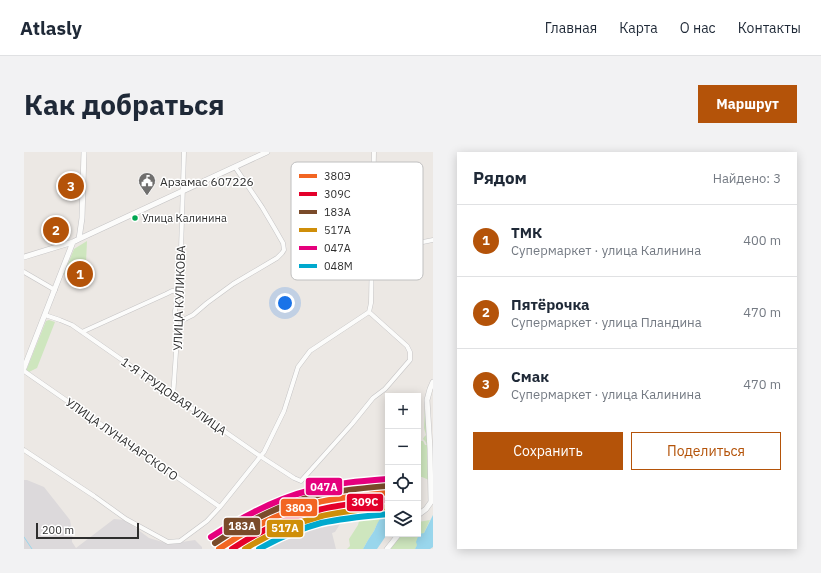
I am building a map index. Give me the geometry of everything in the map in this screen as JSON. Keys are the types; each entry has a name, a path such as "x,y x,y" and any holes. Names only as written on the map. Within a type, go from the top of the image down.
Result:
{"street":[{"path":"79,239 84,152"},
{"name":"УЛИЦА КУЛИКОВА","path":"174,396 177,336 176,305 180,283 184,152"},
{"path":"24,257 73,242 267,152"},
{"path":"374,152 374,162"},
{"path":"176,320 183,320 193,315 233,284 277,258 284,250 283,243 276,229 236,167"},
{"path":"423,242 433,240"},
{"path":"24,368 73,242"},
{"path":"24,272 55,290"},
{"path":"24,450 126,519 168,542 180,541 207,521 264,452 284,411 298,367 310,351 369,312 371,303 371,280"},
{"path":"82,332 166,294 178,291"},
{"name":"1-Я ТРУДОВАЯ УЛИЦА","path":"44,316 72,325 260,456 301,481 373,398 385,390 410,360 410,352 407,346 369,312"},
{"name":"УЛИЦА ЛУНАЧАРСКОГО","path":"24,371 220,507"},
{"path":"421,513 426,509 430,502 430,449 427,400 433,382"},
{"path":"387,549 397,537"}],"shaded area":[{"path":"24,480 44,487 70,520 71,526 74,530 72,542 76,548 114,519 125,520 149,538 169,544 195,540 202,547 202,549 24,549"},
{"path":"338,506 342,521 335,532 332,533 336,549 230,549 309,513"}],"green space":[{"path":"87,241 86,263 75,262 69,276 64,274 74,249"},
{"path":"49,320 55,322 37,368 29,372 26,371 46,321"},
{"path":"426,407 429,480 421,477 421,441 427,445 423,439 426,435 424,428"},
{"path":"385,499 385,517 377,524 363,549 347,549 350,546 349,539 358,525 360,517 371,509 377,500"},
{"path":"430,520 415,549 387,549 397,537 421,537 421,522"}],"water":[{"path":"433,515 433,547 430,549 415,549 418,537 421,537 421,534 424,533"},
{"path":"385,517 385,537 377,549 363,549 374,531 380,519"}],"waterway":[{"path":"24,537 32,549"}],"transit line":[{"name":"047А","path":"211,537 259,509 285,498 339,484 385,479"},
{"name":"183А","path":"215,543 238,528 288,504 332,492 385,486"},
{"name":"380Э","path":"219,549 265,522 290,511 333,499 385,493"},
{"name":"309С","path":"232,549 273,526 306,513 362,502 385,500"},
{"name":"517А","path":"245,549 280,530 308,520 362,509 385,507"},
{"name":"048М","path":"259,549 289,534 321,523 346,518 385,514"}],"place":[{"name":"Смак","path":"71,186"},
{"name":"Арзамас 607226","path":"147,196"},
{"name":"Улица Калинина","path":"135,218"},
{"name":"Пятёрочка","path":"56,230"},
{"name":"ТМК","path":"80,274"}]}
